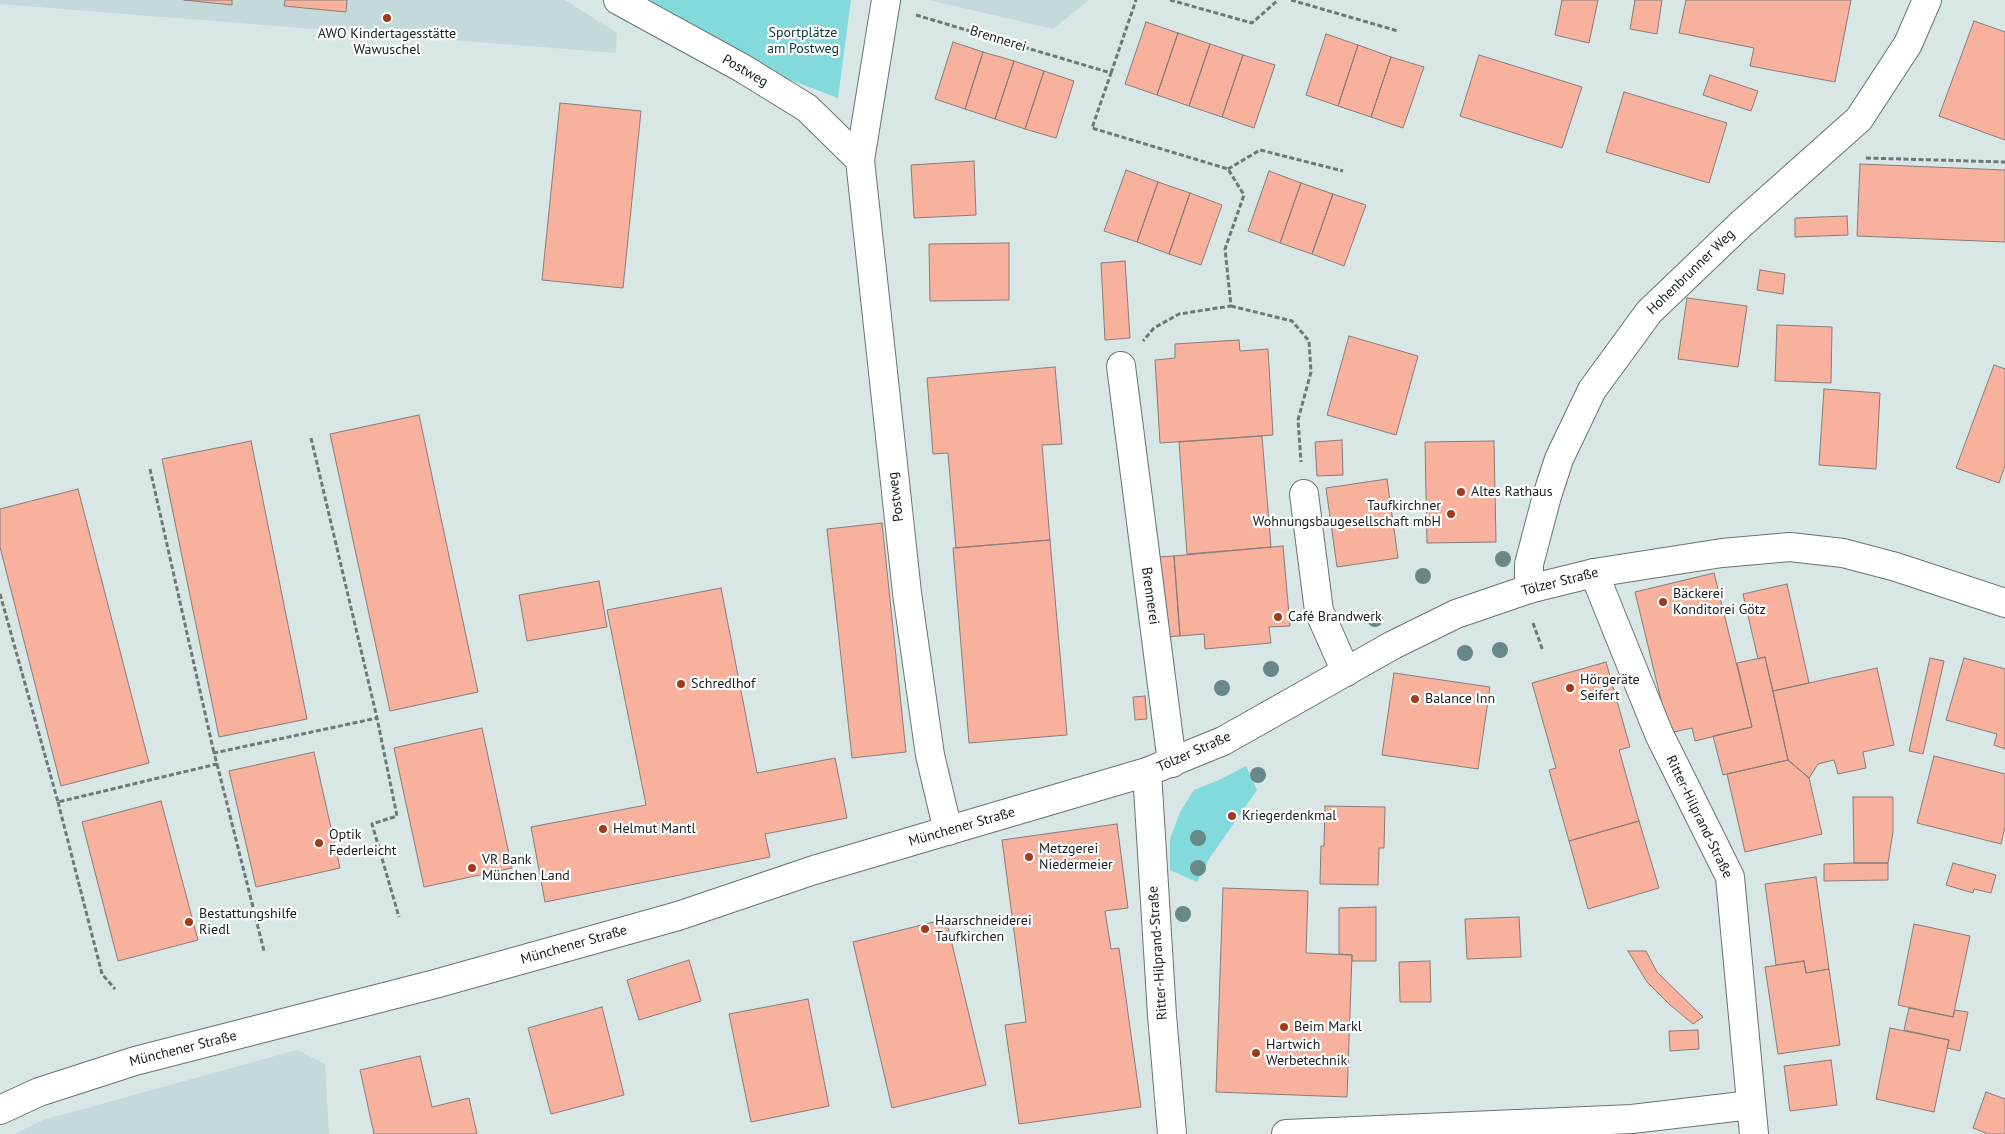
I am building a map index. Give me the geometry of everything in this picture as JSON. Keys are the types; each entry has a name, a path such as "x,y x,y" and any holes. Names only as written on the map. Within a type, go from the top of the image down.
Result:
{"street":[{"name":"Postweg","path":"618,0 742,68 807,108 860,160"},
{"name":"Hohenbrunner Weg","path":"1529,588 1529,564 1547,496 1559,459 1592,390 1649,312 1740,225 1859,119 1908,44 1927,0"},
{"name":"Postweg","path":"886,3 860,160 907,593 930,755 948,831"},
{"name":"Brennerei","path":"1121,366 1172,763"},
{"path":"1304,494 1319,611 1346,672"},
{"name":"Tölzer Straße","path":"1147,772 1223,741 1393,645 1456,614 1529,588 1594,573 1722,553 1790,547 1843,553 1896,567 2005,603"},
{"name":"Ritter-Hilprand-Straße","path":"1594,573 1659,734 1730,877 1754,1134"},
{"name":"Münchener Straße","path":"0,1110 39,1092 135,1061 435,984 678,916 814,870 1147,772"},
{"name":"Ritter-Hilprand-Straße","path":"1147,772 1162,1015 1172,1134"},
{"path":"1286,1134 1632,1119 1751,1105"}],"path":[{"path":"1136,0 1092,128 1228,169 1244,196 1225,248 1231,306"},
{"path":"1170,0 1252,23 1278,0"},
{"path":"1291,0 1398,31"},
{"name":"Brennerei","path":"886,3 1111,73"},
{"path":"1228,169 1260,150 1343,171"},
{"path":"1818,157 2005,162"},
{"path":"1121,366 1154,328 1178,314 1231,306 1292,321 1309,341 1311,372 1298,420 1304,494"},
{"path":"311,438 377,718 397,816 372,824 399,917"},
{"path":"150,469 214,753 264,951"},
{"path":"0,594 58,802 102,974 115,989"},
{"path":"1533,623 1543,651"},
{"path":"214,753 377,718"},
{"path":"58,802 217,764"}],"shaded area":[{"name":"AWO Kindertagesstätte Wawuschel","path":"0,0 565,0 617,33 616,53 0,4"},
{"path":"929,0 1089,0 1053,29"},
{"path":"297,1050 325,1064 329,1134 15,1134 43,1120"}],"green space":[{"name":"Sportplätze am Postweg","path":"649,0 851,0 838,98 775,74 724,50"},
{"path":"1246,766 1257,790 1209,859 1197,882 1170,870 1170,839 1180,812 1194,790"}],"building":[{"path":"184,0 232,0 232,5"},
{"path":"285,0 347,0 346,12 284,6"},
{"path":"1562,0 1598,0 1589,43 1555,35"},
{"path":"1635,0 1662,0 1657,34 1630,29"},
{"path":"1686,0 1851,0 1835,82 1750,66 1754,48 1679,33"},
{"path":"1974,21 2005,32 2005,140 1939,116"},
{"path":"1146,22 1178,33 1157,95 1125,84"},
{"path":"1178,33 1210,44 1189,106 1157,95"},
{"path":"1326,34 1358,45 1338,106 1306,95"},
{"path":"953,42 983,52 965,109 935,99"},
{"path":"1210,44 1243,55 1222,117 1189,106"},
{"path":"1358,45 1391,57 1371,117 1338,106"},
{"path":"983,52 1014,61 995,119 965,109"},
{"path":"1243,55 1275,65 1254,128 1222,117"},
{"path":"1479,55 1582,87 1562,148 1460,116"},
{"path":"1391,57 1424,67 1403,128 1371,117"},
{"path":"1014,61 1044,71 1025,129 995,119"},
{"path":"1044,71 1074,81 1056,138 1025,129"},
{"path":"1710,75 1758,91 1751,111 1703,95"},
{"path":"1624,92 1727,123 1709,183 1606,152"},
{"path":"560,103 641,111 623,288 542,280"},
{"path":"974,161 976,215 914,218 911,165"},
{"path":"1860,164 2005,170 2005,242 1857,236"},
{"path":"1126,170 1158,182 1137,242 1104,231"},
{"path":"1269,171 1301,183 1280,243 1248,231"},
{"path":"1158,182 1190,193 1169,254 1137,242"},
{"path":"1301,183 1333,194 1312,254 1280,243"},
{"path":"1190,193 1222,205 1201,265 1169,254"},
{"path":"1333,194 1366,205 1344,266 1312,254"},
{"path":"1847,216 1848,235 1795,237 1795,218"},
{"path":"1009,243 1009,300 930,301 929,244"},
{"path":"1125,261 1130,338 1105,340 1101,263"},
{"path":"1760,270 1785,274 1783,294 1757,290"},
{"path":"1687,298 1747,306 1738,367 1678,359"},
{"path":"1777,325 1832,327 1831,383 1775,381"},
{"path":"1349,336 1418,356 1396,435 1327,415"},
{"path":"1239,340 1240,351 1268,349 1273,435 1160,443 1155,360 1175,358 1175,344"},
{"path":"1994,365 2005,369 2005,466 1999,483 1956,468"},
{"path":"1055,367 1062,444 1042,445 1050,540 956,548 948,453 933,454 927,378"},
{"path":"1824,389 1880,393 1876,469 1819,465"},
{"path":"419,415 478,692 390,711 330,434"},
{"path":"1262,436 1271,547 1187,554 1179,442"},
{"path":"1342,440 1343,475 1317,476 1315,442"},
{"path":"251,441 307,719 219,737 162,459"},
{"name":"Altes Rathaus","path":"1494,441 1496,542 1427,543 1425,442"},
{"path":"1387,479 1398,558 1337,567 1326,488"},
{"path":"78,489 149,763 61,786 0,547 0,509"},
{"path":"882,523 906,752 852,758 827,529"},
{"path":"1050,540 1067,735 969,743 953,548"},
{"path":"1283,546 1290,626 1269,627 1271,643 1205,649 1204,634 1180,636 1174,556"},
{"path":"1174,556 1180,636 1163,637 1156,557"},
{"path":"1714,573 1752,727 1695,741 1692,728 1669,733 1635,592"},
{"path":"599,581 607,627 527,641 519,595"},
{"path":"1787,584 1809,683 1773,691 1765,657 1758,659 1743,594"},
{"name":"Schredlhof","path":"721,588 757,773 835,758 847,818 765,834 770,857 545,902 531,827 646,805 607,610"},
{"path":"1765,657 1788,760 1723,775 1713,736 1752,727 1737,663"},
{"path":"1930,658 1944,661 1923,754 1909,751"},
{"path":"1964,658 2005,669 2005,749 1994,745 1997,734 1946,720"},
{"path":"1606,662 1630,747 1619,750 1639,821 1569,841 1549,770 1556,768 1532,683"},
{"path":"1877,668 1894,745 1863,752 1866,768 1838,774 1834,760 1818,764 1809,778 1788,760 1773,691"},
{"path":"1394,673 1490,687 1478,769 1382,755"},
{"path":"1145,696 1147,719 1135,720 1133,697"},
{"path":"482,728 512,868 424,887 394,748"},
{"path":"314,752 340,868 256,887 229,771"},
{"path":"1934,756 2005,774 2005,827 2001,844 1917,823"},
{"path":"1788,760 1809,778 1822,834 1745,852 1727,774"},
{"path":"1853,797 1893,797 1893,832 1888,863 1854,863"},
{"path":"161,801 198,940 118,961 82,822"},
{"path":"1325,806 1385,807 1384,848 1379,848 1378,885 1320,884 1321,846 1324,846"},
{"path":"1639,821 1659,888 1588,909 1569,841"},
{"path":"1117,824 1128,908 1105,911 1111,949 1119,948 1141,1107 1019,1124 1005,1025 1026,1022 1002,840"},
{"path":"1888,863 1888,880 1824,881 1824,864"},
{"path":"1953,863 1996,875 1991,893 1974,889 1973,893 1946,885"},
{"path":"1816,877 1829,969 1806,973 1804,961 1776,965 1765,884"},
{"name":"Beim Markl","path":"1223,888 1308,891 1306,953 1352,955 1347,1097 1216,1092"},
{"path":"1376,907 1376,961 1352,961 1352,955 1339,954 1339,908"},
{"path":"1519,917 1521,957 1467,959 1465,919"},
{"path":"946,919 986,1085 892,1108 853,942"},
{"path":"1914,924 1970,936 1953,1017 1898,1005"},
{"path":"1628,951 1646,951 1657,972 1703,1017 1693,1024 1669,1004 1647,982"},
{"path":"689,960 701,1001 639,1020 627,980"},
{"path":"1430,961 1431,1002 1400,1002 1399,962"},
{"path":"1804,961 1806,973 1829,969 1840,1045 1778,1054 1765,967"},
{"path":"808,999 829,1106 751,1122 729,1014"},
{"path":"602,1007 624,1095 551,1114 528,1028"},
{"path":"1909,1008 1953,1017 1955,1010 1968,1012 1960,1051 1947,1048 1949,1040 1904,1030"},
{"path":"1890,1028 1949,1040 1934,1112 1876,1099"},
{"path":"1698,1030 1699,1049 1670,1051 1669,1031"},
{"path":"420,1056 432,1107 469,1098 477,1134 374,1134 360,1070"},
{"path":"1831,1060 1837,1105 1790,1111 1784,1066"},
{"path":"1986,1092 2005,1099 2005,1134 1988,1134 1973,1128"}],"place":[{"name":"AWO Kindertagesstätte Wawuschel","path":"387,18"},
{"name":"Altes Rathaus","path":"1461,492"},
{"name":"Taufkirchner Wohnungsbaugesellschaft mbH","path":"1451,514"},
{"name":"Bäckerei Konditorei Götz","path":"1663,602"},
{"name":"Café Brandwerk","path":"1278,617"},
{"name":"Schredlhof","path":"681,684"},
{"name":"Hörgeräte Seifert","path":"1570,688"},
{"name":"Balance Inn","path":"1415,699"},
{"name":"Kriegerdenkmal","path":"1232,816"},
{"name":"Helmut Mantl","path":"603,829"},
{"name":"Optik Federleicht","path":"319,843"},
{"name":"Metzgerei Niedermeier","path":"1029,857"},
{"name":"VR Bank München Land","path":"472,868"},
{"name":"Bestattungshilfe Riedl","path":"189,922"},
{"name":"Haarschneiderei Taufkirchen","path":"925,929"},
{"name":"Beim Markl","path":"1284,1027"},
{"name":"Hartwich Werbetechnik","path":"1256,1053"}]}
